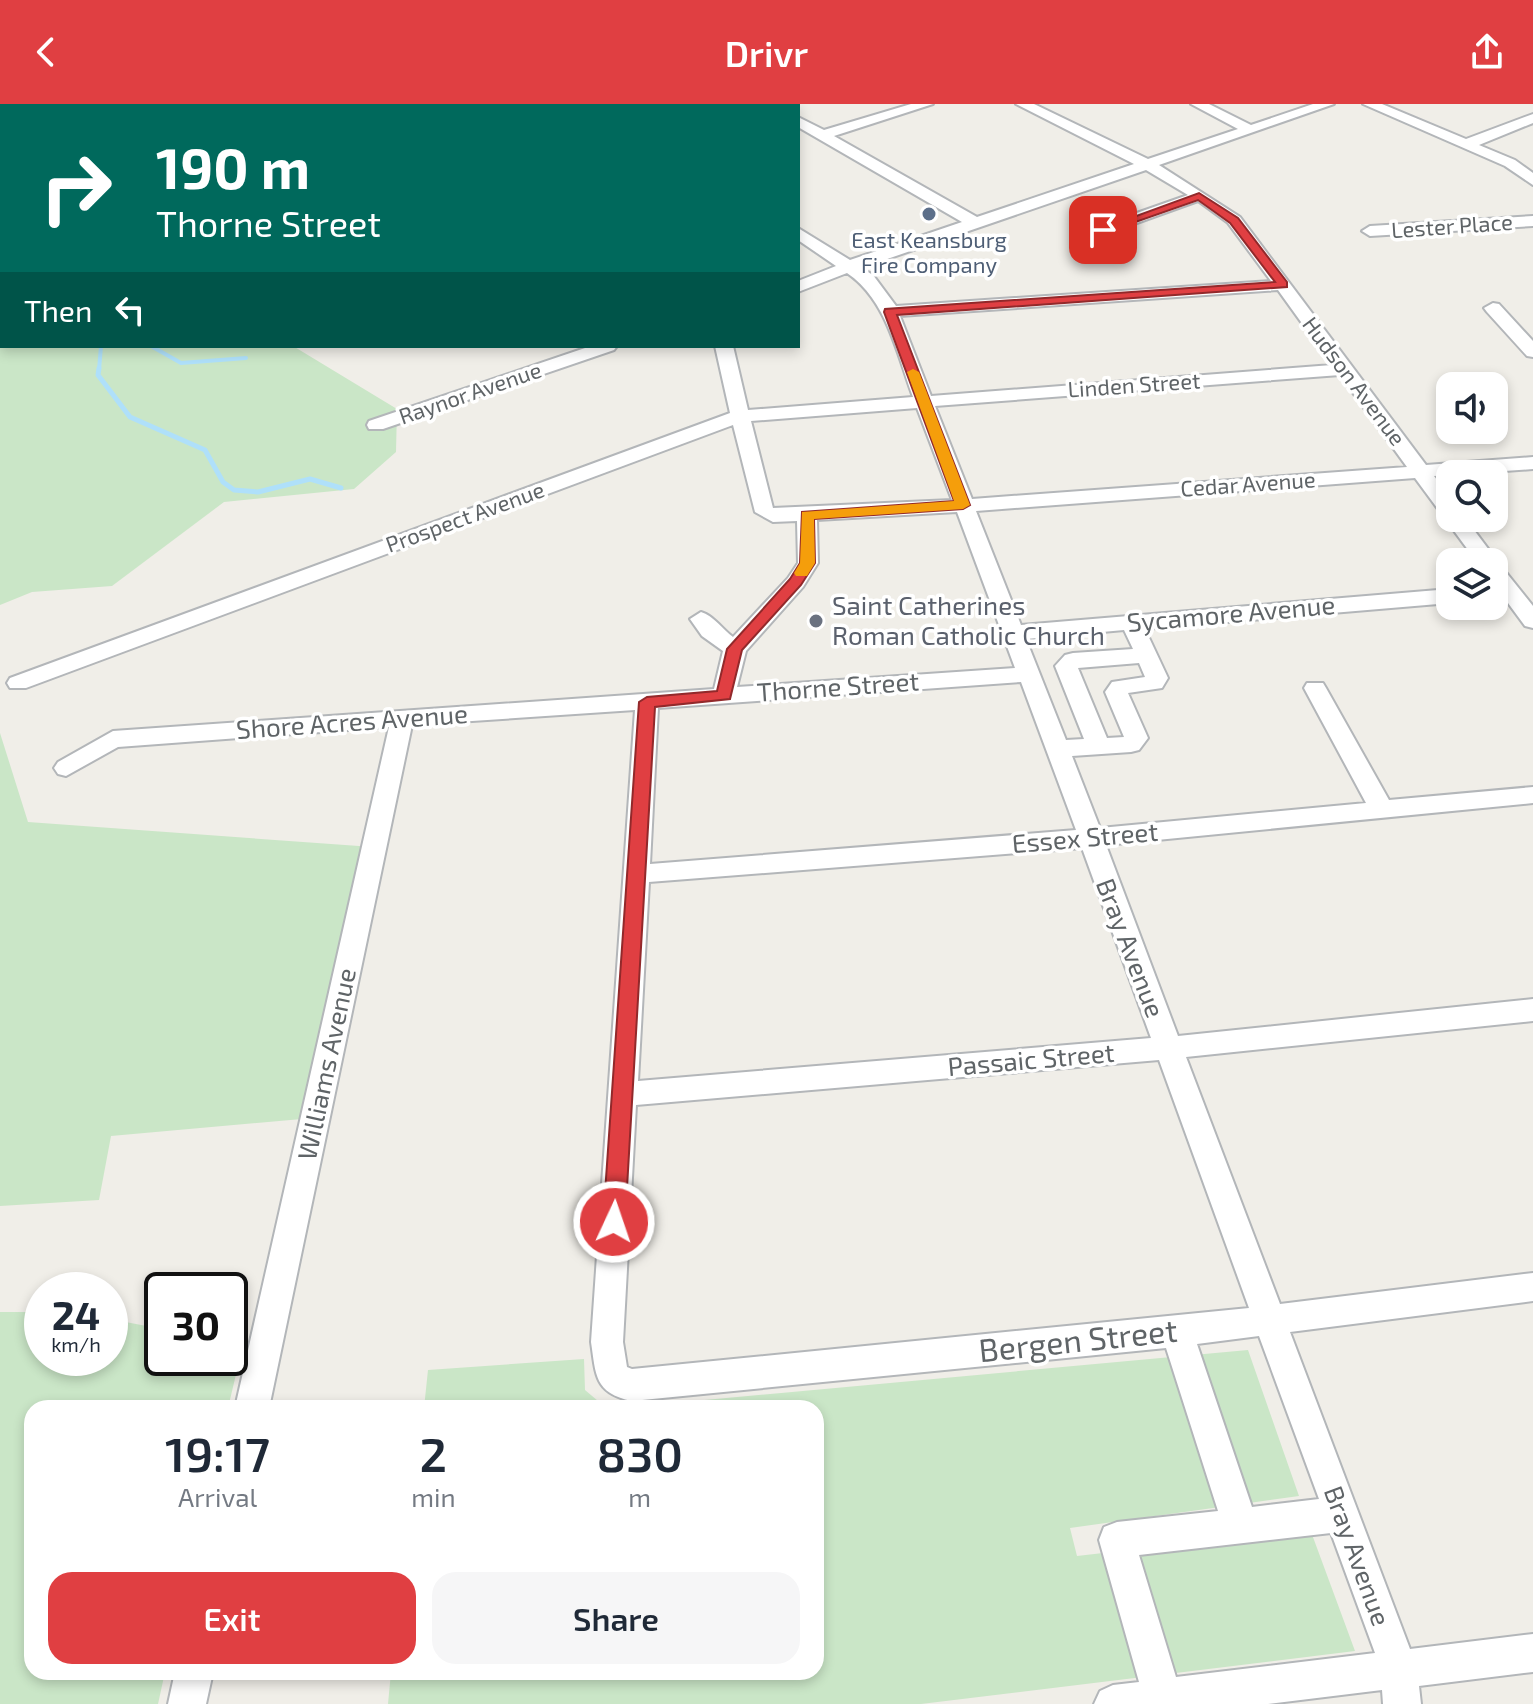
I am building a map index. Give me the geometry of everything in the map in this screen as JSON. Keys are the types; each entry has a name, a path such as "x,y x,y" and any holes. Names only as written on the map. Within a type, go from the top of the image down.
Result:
{"street":[{"path":"822,135 926,104"},
{"name":"Hudson Avenue","path":"1023,104 1199,196 1234,220 1436,492"},
{"path":"1198,104 1250,130"},
{"path":"800,286 1327,104"},
{"path":"1370,104 1510,163 1533,180"},
{"path":"1467,144 1533,118"},
{"path":"800,122 976,223"},
{"path":"1103,230 1199,196"},
{"name":"Lester Place","path":"1370,231 1533,221"},
{"name":"Bray Avenue","path":"800,234 874,285 890,312 1058,749 1271,1319 1401,1687"},
{"path":"890,312 1283,285"},
{"path":"1493,308 1533,352"},
{"name":"Raynor Avenue","path":"376,425 602,348"},
{"path":"724,348 739,416"},
{"name":"Linden Street","path":"923,400 1345,369"},
{"name":"Prospect Avenue","path":"18,683 739,416 923,400"},
{"name":"Cedar Avenue","path":"739,416 761,503 765,512 773,516 1533,463"},
{"path":"724,695 735,649 796,582 808,563 807,515"},
{"path":"1508,592 1533,589"},
{"name":"Sycamore Avenue","path":"1012,633 1436,597"},
{"path":"1508,598 1533,621"},
{"path":"701,619 710,631 735,649"},
{"path":"1058,749 1131,744 1136,738 1116,692 1120,687 1154,683 1157,678 1132,623"},
{"path":"1099,746 1066,666 1073,660 1146,655"},
{"name":"Thorne Street","path":"647,702 1029,674"},
{"path":"1315,688 1382,810"},
{"path":"624,1094 647,702"},
{"name":"Shore Acres Avenue","path":"66,768 113,739 647,702"},
{"name":"Williams Avenue","path":"254,1400 402,719"},
{"name":"Essex Street","path":"636,874 1089,838 1533,795"},
{"name":"Passaic Street","path":"624,1094 1168,1048 1533,1010"},
{"name":"Bergen Street","path":"624,1094 607,1342 612,1375 622,1383 1177,1332 1533,1287"},
{"path":"1177,1332 1241,1526"},
{"path":"1163,1699 1117,1540 1341,1514"},
{"path":"1113,1704 1401,1687 1533,1653"},
{"path":"187,1704 192,1680"}],"green space":[{"path":"0,348 296,348 397,409 396,452 354,489 224,502 112,586 32,592 0,605"},
{"path":"0,733 28,822 373,847 313,1118 111,1136 99,1200 0,1206"},
{"path":"0,1312 24,1312 24,1376 128,1376 128,1322 144,1326 144,1376 236,1376 230,1400 24,1400 24,1680 163,1680 158,1704 0,1704"},
{"path":"1248,1350 1299,1496 1070,1528 1077,1556 1310,1529 1355,1651 921,1704 388,1704 390,1680 824,1680 824,1400 705,1400"},
{"path":"584,1359 585,1390 597,1400 425,1400 428,1370"}],"waterway":[{"path":"99,370 101,348"},
{"path":"155,348 181,363 246,358"},
{"path":"99,368 98,375 130,417 205,450 223,482 234,490 258,492 310,479 341,488"}],"slow traffic":[{"path":"801,573 808,563 807,515 963,505 913,372"}],"place":[{"name":"East Keansburg Fire Company","path":"929,214"},
{"name":"Saint Catherines Roman Catholic Church","path":"816,621"}],"route":[{"path":"614,1222 647,702 724,695 735,649 796,582 808,563 807,515 963,505 890,312 1283,285 1234,220 1199,196 1103,230"}]}
